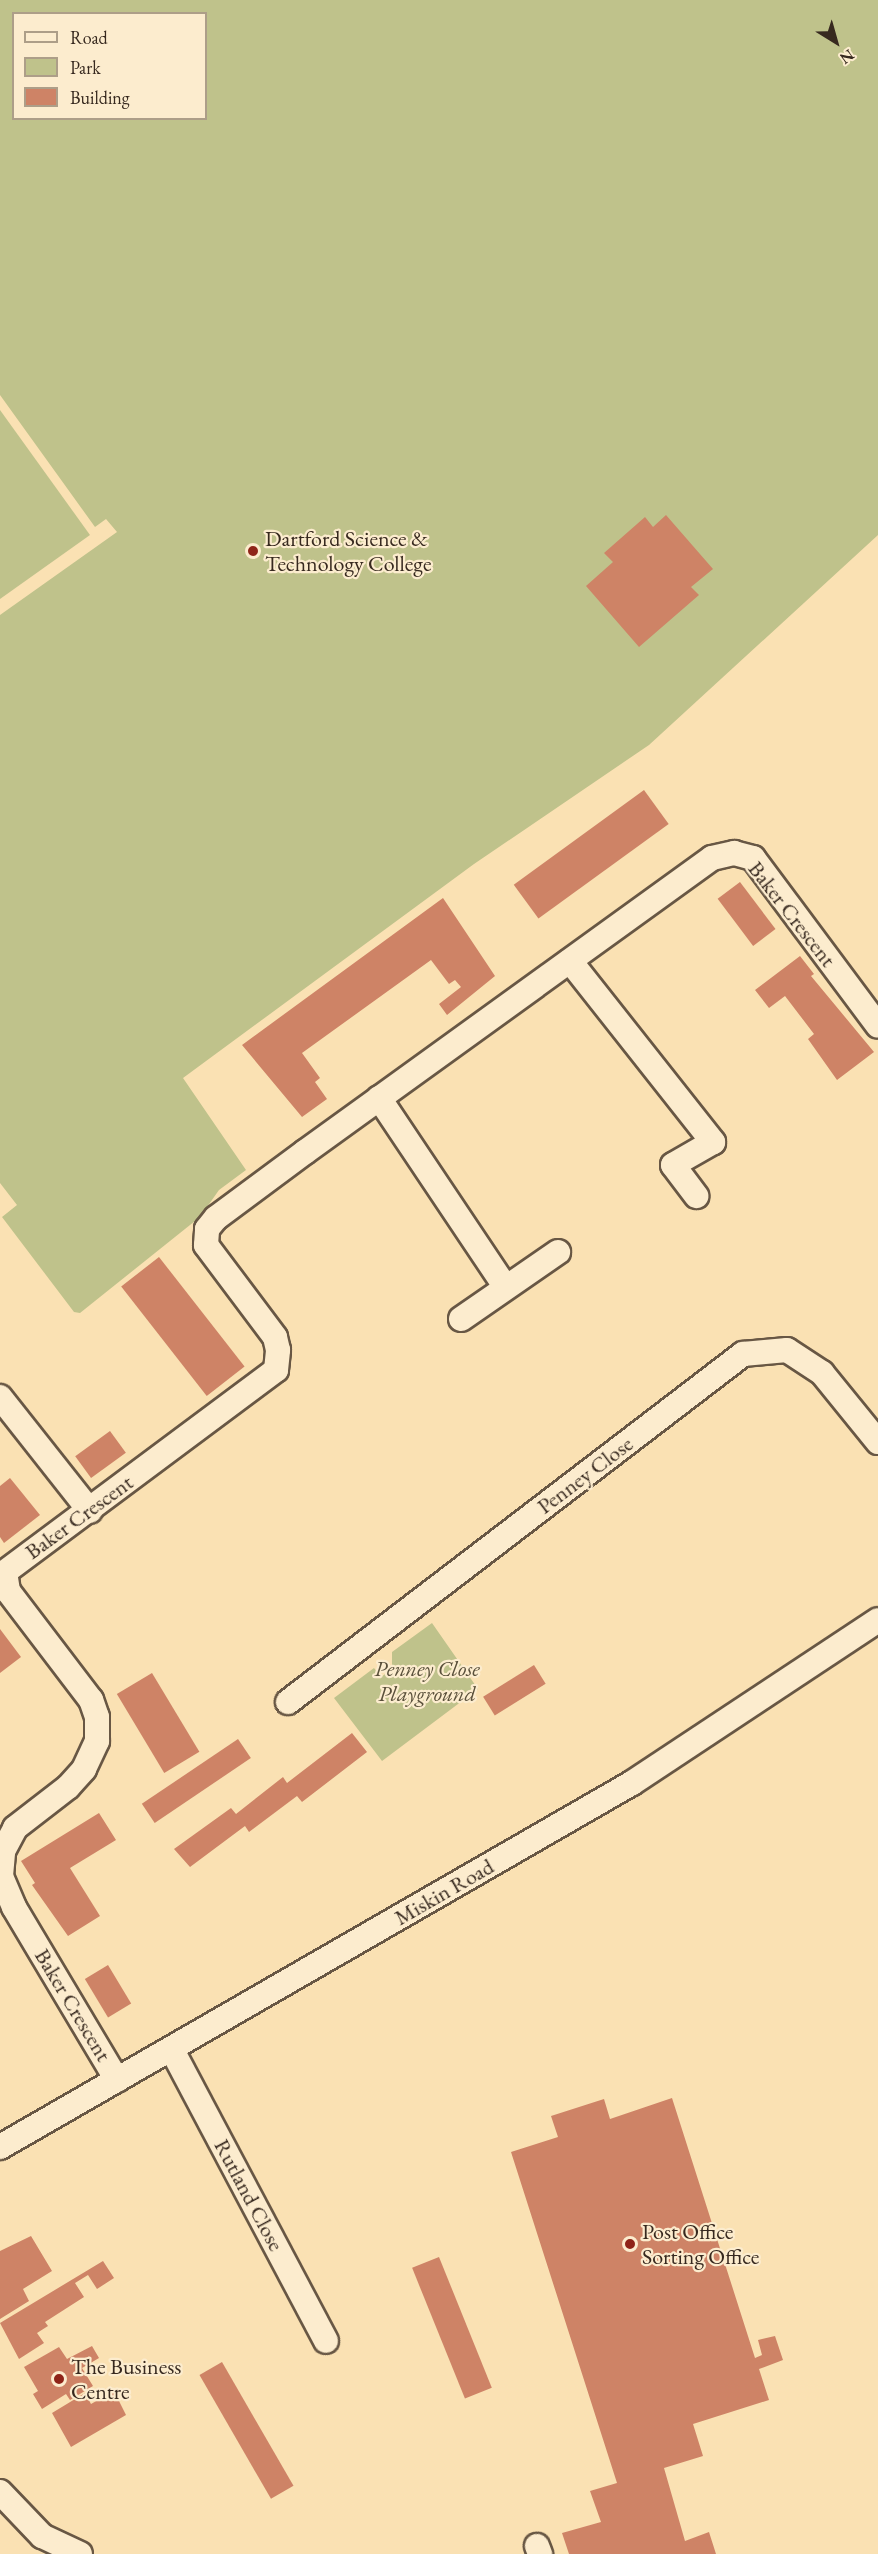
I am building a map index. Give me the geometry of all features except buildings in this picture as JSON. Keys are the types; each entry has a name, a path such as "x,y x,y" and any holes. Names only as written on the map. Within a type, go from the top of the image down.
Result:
{"street":[{"name":"Baker Crescent","path":"117,2080 14,1907 2,1876 3,1851 15,1828 68,1787 84,1769 97,1741 97,1717 91,1700 8,1591 4,1572 90,1511 276,1370 278,1350 275,1337 206,1245 207,1229 216,1218 379,1098 712,858 734,853 753,858 878,1026"},
{"path":"570,961 713,1142 673,1166 696,1196"},
{"path":"379,1098 505,1286"},
{"path":"461,1319 505,1286 558,1252"},
{"name":"Penney Close","path":"288,1702 743,1354 787,1350 822,1374 878,1442"},
{"path":"0,1397 90,1511"},
{"name":"Miskin Road","path":"0,2147 632,1783 878,1620"},
{"name":"Rutland Close","path":"172,2049 326,2341"},
{"path":"0,2492 42,2536 80,2554"}],"green space":[{"path":"0,0 878,0 878,535 649,745 474,864 183,1078 246,1170 219,1190 200,1217 80,1313 74,1312 2,1217 17,1205 0,1183 0,615 117,532 106,519 95,527 0,395"},
{"path":"0,410 90,535 0,599"},
{"name":"Penney Close Playground","path":"432,1623 478,1689 382,1761 334,1698 374,1668 381,1677 392,1669 392,1652"}],"place":[{"name":"Dartford Science & Technology College","path":"253,551"},
{"name":"Post Office Sorting Office","path":"630,2244"},
{"name":"The Business Centre","path":"59,2379"}]}
